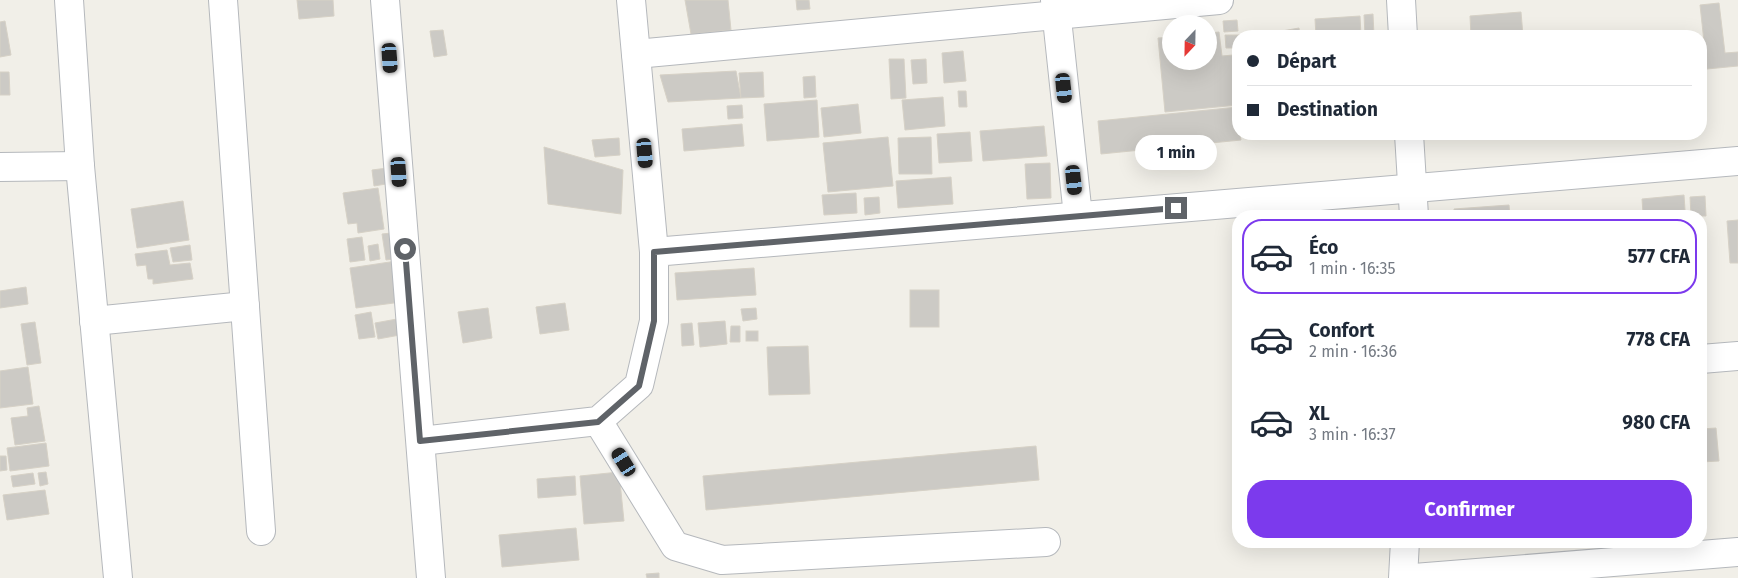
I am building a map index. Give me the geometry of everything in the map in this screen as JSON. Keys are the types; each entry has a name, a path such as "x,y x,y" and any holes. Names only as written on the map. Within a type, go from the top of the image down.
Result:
{"street":[{"path":"69,0 80,166 118,578"},
{"path":"223,0 261,531"},
{"path":"385,0 431,578"},
{"path":"420,441 598,422 639,386 654,321 654,252 631,0"},
{"path":"636,54 1056,7 1220,0"},
{"path":"1401,0 1403,30"},
{"path":"1056,7 1078,216"},
{"path":"1409,140 1414,210"},
{"path":"654,252 1738,161"},
{"path":"0,167 80,166"},
{"path":"94,321 245,306"},
{"path":"1707,359 1738,356"},
{"path":"598,422 675,546 721,569 1046,542"},
{"path":"1403,578 1405,548"},
{"path":"1414,578 1738,552"}],"building":[{"path":"297,0 333,0 334,16 299,19"},
{"path":"685,0 728,0 731,30 691,34"},
{"path":"796,0 809,0 810,9 797,10"},
{"path":"1719,3 1725,53 1738,52 1738,66 1707,69 1707,30 1703,30 1700,5"},
{"path":"1521,12 1522,30 1471,30 1470,16"},
{"path":"1373,14 1374,30 1365,30 1364,15"},
{"path":"1360,16 1361,30 1316,30 1315,19"},
{"path":"1237,20 1238,30 1224,32 1223,21"},
{"path":"5,21 11,55 0,57 0,22"},
{"path":"443,30 447,55 434,57 430,31"},
{"path":"1219,32 1222,56 1232,55 1232,106 1165,112 1158,38 1162,38 1162,70 1218,70"},
{"path":"1225,35 1232,35 1232,48 1226,48"},
{"path":"963,51 966,81 944,83 942,53"},
{"path":"889,59 904,59 906,98 891,99"},
{"path":"926,59 927,83 913,84 911,60"},
{"path":"736,71 741,98 668,102 660,75"},
{"path":"0,72 9,72 10,95 0,95"},
{"path":"763,72 764,97 741,98 739,73"},
{"path":"815,76 816,97 804,98 803,77"},
{"path":"958,91 966,91 967,107 959,107"},
{"path":"943,97 945,126 905,130 902,100"},
{"path":"817,100 819,137 767,141 764,104"},
{"path":"858,104 861,133 824,137 821,108"},
{"path":"742,105 743,118 728,119 727,106"},
{"path":"1232,108 1232,140 1241,140 1101,154 1098,121"},
{"path":"742,124 744,146 684,151 682,129"},
{"path":"1044,126 1047,156 983,161 980,131"},
{"path":"970,132 972,161 939,163 937,134"},
{"path":"888,137 893,186 828,192 823,143"},
{"path":"931,137 932,174 899,174 898,138"},
{"path":"619,138 620,155 595,157 592,140"},
{"path":"544,147 623,170 621,214 548,204"},
{"path":"1050,163 1051,198 1027,199 1025,164"},
{"path":"395,167 398,182 374,186 372,170"},
{"path":"951,177 953,204 898,208 896,181"},
{"path":"378,188 384,229 358,233 357,223 348,224 343,193"},
{"path":"856,193 857,213 824,215 822,195"},
{"path":"1684,195 1685,210 1643,210 1642,199"},
{"path":"1705,196 1706,210 1691,210 1690,197"},
{"path":"879,197 880,213 865,215 864,198"},
{"path":"183,201 189,240 137,248 131,209"},
{"path":"1509,205 1509,210 1454,210"},
{"path":"1738,220 1738,263 1730,263 1727,221"},
{"path":"400,232 403,258 386,260 382,234"},
{"path":"362,237 365,260 350,262 347,239"},
{"path":"378,244 380,259 370,261 368,246"},
{"path":"190,245 192,260 173,262 170,248"},
{"path":"167,250 170,265 190,263 193,279 153,284 153,279 148,279 146,265 137,266 135,254"},
{"path":"403,260 409,301 356,308 350,268"},
{"path":"754,268 756,295 677,300 675,273"},
{"path":"26,287 28,304 0,308 0,291"},
{"path":"910,290 939,290 939,327 910,327"},
{"path":"565,303 569,330 540,334 536,307"},
{"path":"488,308 492,338 463,343 458,312"},
{"path":"756,308 757,319 743,321 741,309"},
{"path":"371,312 375,337 359,339 355,315"},
{"path":"397,319 400,335 378,339 375,323"},
{"path":"725,321 727,344 700,347 698,323"},
{"path":"35,322 41,363 27,365 21,324"},
{"path":"692,323 694,345 682,346 681,324"},
{"path":"731,326 740,326 740,342 730,342"},
{"path":"746,331 758,331 758,341 746,341"},
{"path":"808,346 810,394 769,395 767,347"},
{"path":"28,367 33,404 0,408 0,371"},
{"path":"39,406 45,441 15,445 11,418 28,416 27,408"},
{"path":"1716,428 1719,461 1707,462 1707,429"},
{"path":"46,443 49,466 10,471 7,448"},
{"path":"1036,446 1039,480 706,510 703,476"},
{"path":"0,456 6,456 7,470 0,471"},
{"path":"46,472 48,484 40,486 38,473"},
{"path":"619,472 624,521 584,524 580,476"},
{"path":"33,473 35,484 13,487 11,476"},
{"path":"575,476 576,495 538,498 537,479"},
{"path":"45,490 49,514 7,520 3,495"},
{"path":"576,528 579,560 502,567 499,535"},
{"path":"659,573 659,578 647,578 646,574"}],"route":[{"path":"405,249 420,441 598,422 639,386 654,321 654,252 1176,208"}]}
